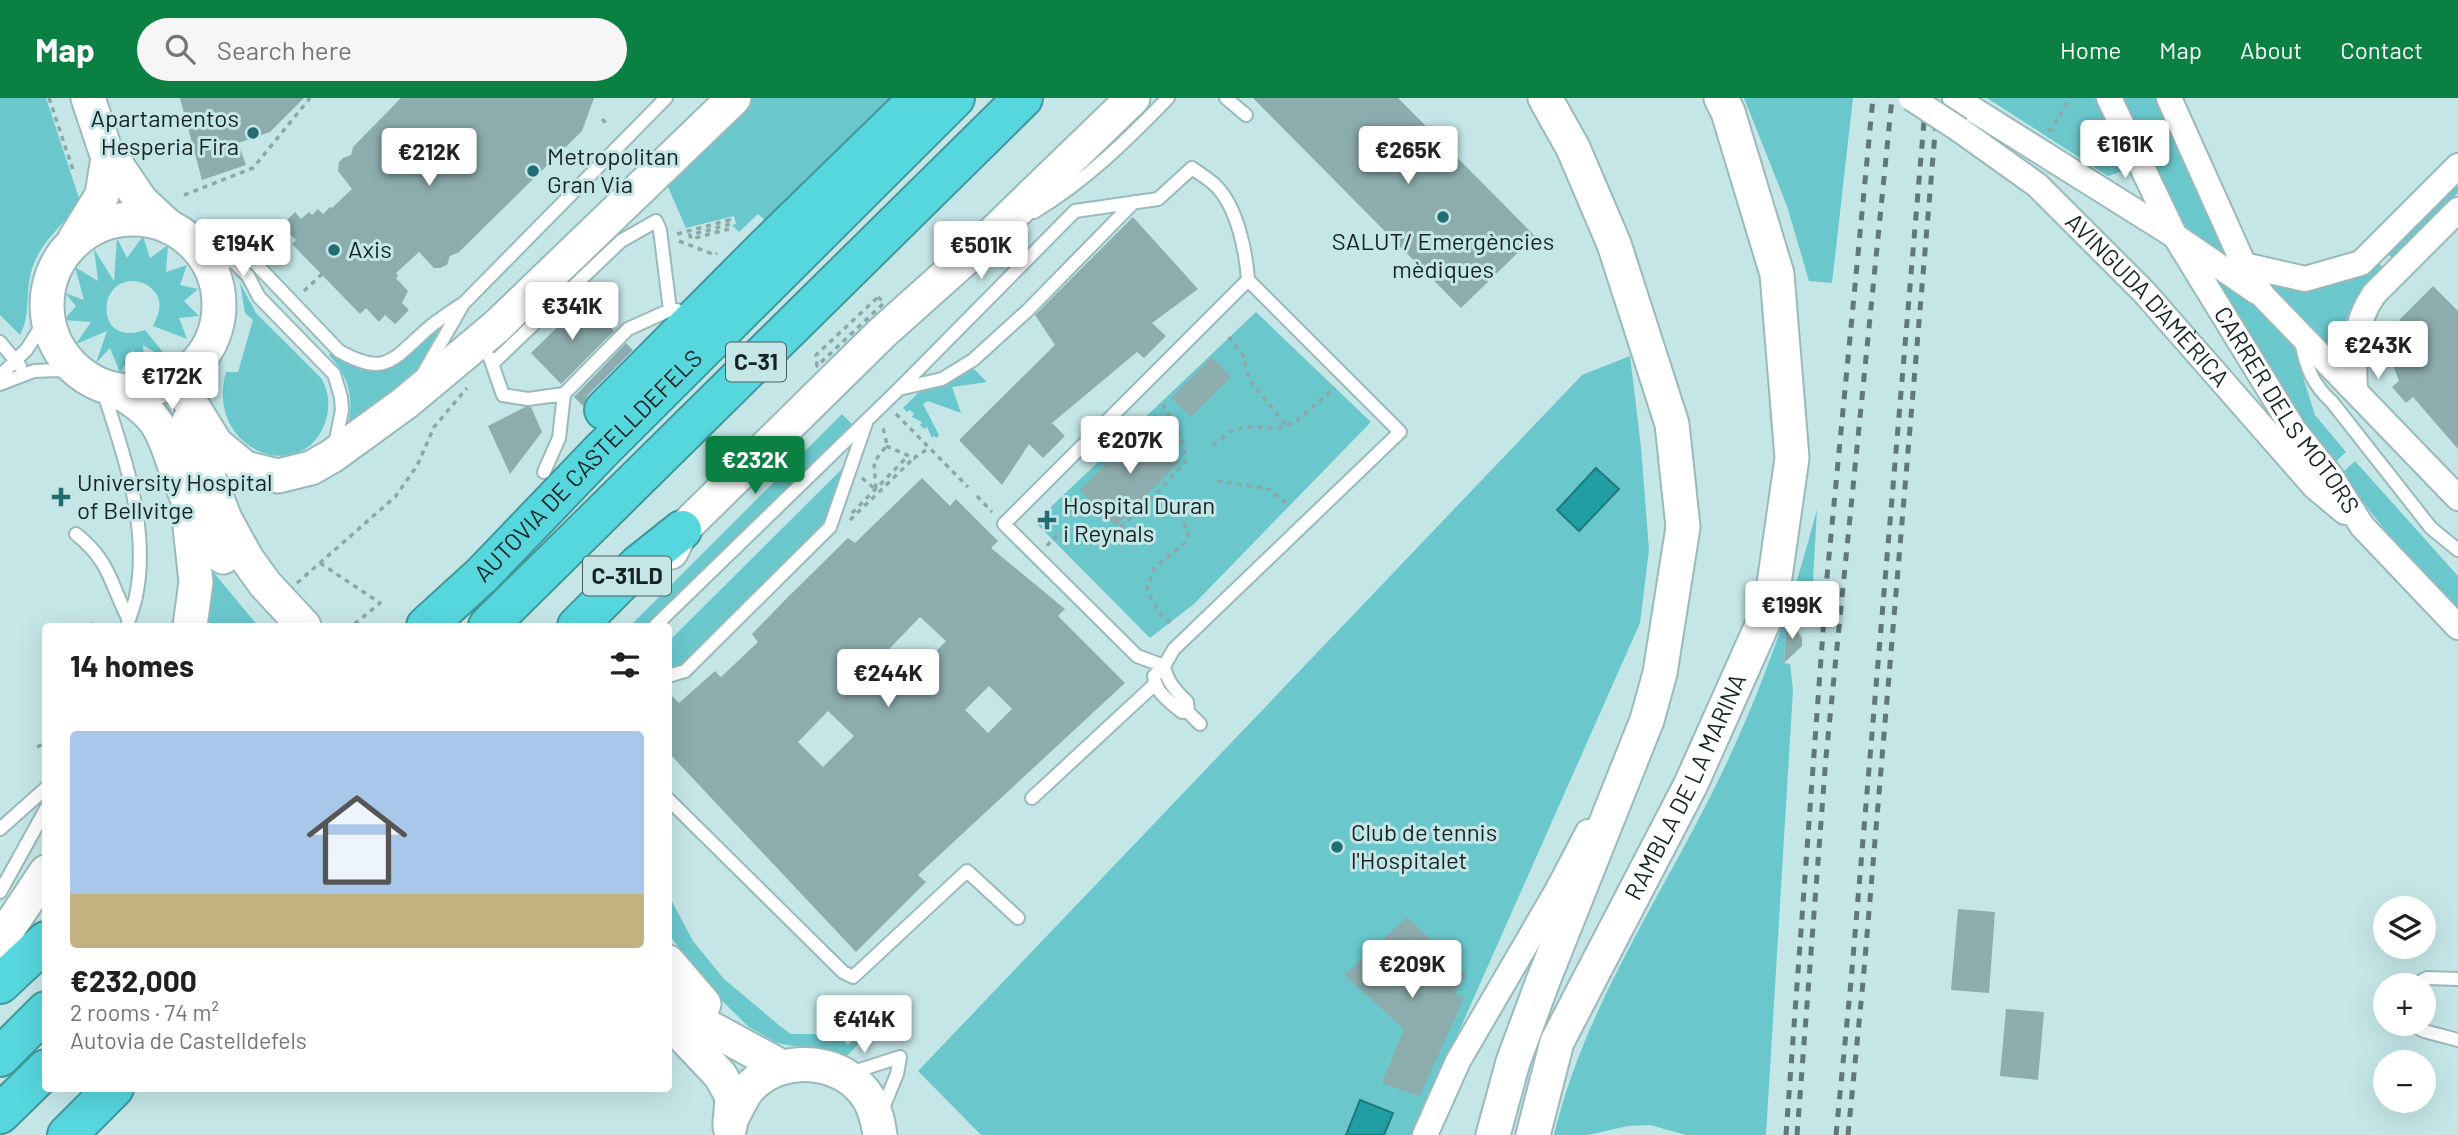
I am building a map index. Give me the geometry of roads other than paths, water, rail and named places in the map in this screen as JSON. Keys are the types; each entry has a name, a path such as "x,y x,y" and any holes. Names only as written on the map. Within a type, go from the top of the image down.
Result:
{"highway":[{"path":"857,198 870,145 911,98"},
{"path":"508,547 544,472 686,310 919,98"},
{"name":"AUTOVIA DE CASTELLDEFELS","path":"429,623 955,98"},
{"name":"AUTOVIA DE CASTELLDEFELS","path":"491,623 1023,98"},
{"name":"C-31LD","path":"580,623 638,565 682,530"},
{"path":"0,984 42,945"},
{"path":"0,1057 42,1015"},
{"path":"0,1114 42,1073"},
{"path":"67,1135 110,1092"}],"street":[{"path":"88,98 108,158 102,195 50,277 46,299 47,317 53,337 64,356 99,384 138,402 158,424 186,495 248,596 272,623"},
{"path":"190,402 216,444 245,468 278,476 311,468 487,351 520,305 734,98"},
{"name":"C-31LD","path":"682,530 882,332 986,240 1133,98"},
{"name":"RAMBLA DE LA MARINA","path":"1493,1135 1513,1062 1647,720 1660,673 1683,527 1672,424 1614,244 1573,148 1545,98"},
{"name":"RAMBLA DE LA MARINA","path":"1533,1135 1557,1042 1691,784 1771,605 1792,458 1777,274 1728,112 1721,98"},
{"name":"AVINGUDA D'AMÈRICA","path":"1911,98 2037,185 2144,292 2315,487 2362,526"},
{"name":"CARRER DELS MOTORS","path":"2109,98 2175,236 2294,429 2330,475 2362,526 2458,627"},
{"name":"CARRER DELS MOTORS","path":"2169,98 2244,265 2263,296 2458,498"},
{"name":"AVINGUDA D'AMÈRICA","path":"1960,101 2175,236 2263,296"},
{"path":"108,158 116,164 141,201 169,227 193,242 204,255 222,265 218,316 212,340 190,386 189,425 225,519 247,559 265,584 301,623"},
{"path":"2244,265 2305,279 2361,263 2458,166"},
{"path":"2115,198 2147,173"},
{"path":"2355,389 2355,334 2366,305 2458,210"},
{"path":"74,242 99,226 119,220 146,219 169,227"},
{"path":"99,384 146,391 170,384 201,359"},
{"path":"186,495 196,582 190,623"},
{"path":"607,623 665,563 682,530"},
{"path":"1425,1135 1458,1061 1557,891 1647,720"},
{"path":"0,941 42,878"},
{"path":"672,967 739,1045"},
{"path":"672,995 703,1024 782,1067"},
{"path":"672,1024 720,1075 732,1096 728,1130"},
{"path":"672,1046 696,1069 718,1106 728,1130"},
{"path":"728,1130 749,1088 759,1079 782,1067 809,1064 825,1066 849,1078 867,1097 876,1112 879,1129"}],"lane":[{"path":"222,265 254,262 339,351 357,360 374,364 387,362 400,356 437,321 464,303 666,98"},
{"path":"986,240 1055,199 1097,167 1118,150 1168,98"},
{"path":"1226,98 1246,115"},
{"path":"658,623 899,389 1075,211 1158,199 1192,168 1217,186 1231,206 1247,256 1248,280 1400,432 1174,649 1154,676 1154,685 1182,712 1188,712"},
{"path":"899,389 942,379 974,360 1027,311 1134,202"},
{"path":"656,221 686,310 628,329 564,394 528,399 503,395 487,351 621,241 656,221"},
{"path":"222,265 248,276 259,297 334,374 341,397 341,425 332,456"},
{"path":"1164,666 1137,656 1004,524 1248,280"},
{"path":"405,403 464,303"},
{"path":"0,382 2,374 27,349 47,317"},
{"name":"CARRER DELS MOTORS","path":"2300,337 2308,371 2317,389 2332,402 2431,528 2458,550"},
{"path":"0,342 26,374"},
{"path":"316,356 332,343"},
{"path":"0,382 26,374 57,370 99,384 122,446 135,507 139,559 136,594 128,623"},
{"path":"544,472 559,438 564,394"},
{"path":"672,675 685,671 831,527 868,419"},
{"path":"76,534 95,550 105,564 128,623"},
{"path":"1164,666 1166,677 1187,702 1188,712 1200,724"},
{"path":"1032,798 1154,685"},
{"path":"0,829 42,792"},
{"path":"672,803 843,972 853,977 967,871 1018,918"},
{"path":"0,892 42,816"},
{"path":"2436,978 2458,979"},
{"path":"2436,1034 2458,1040"},
{"path":"843,1075 900,1057 879,1129"}],"railway":[{"path":"1786,1135 1827,577 1873,98"},
{"path":"1797,1135 1826,757 1892,98"},
{"path":"1836,1135 1926,98"},
{"path":"1848,1135 1938,98"}],"place":[{"name":"Apartamentos Hesperia Fira","path":"253,133"},
{"name":"Metropolitan Gran Via","path":"533,171"},
{"name":"SALUT/ Emergències mèdiques","path":"1443,217"},
{"name":"Axis","path":"334,250"},
{"name":"University Hospital of Bellvitge","path":"61,497"},
{"name":"Hospital Duran i Reynals","path":"1047,520"},
{"name":"Club de tennis l'Hospitalet","path":"1337,847"}]}
